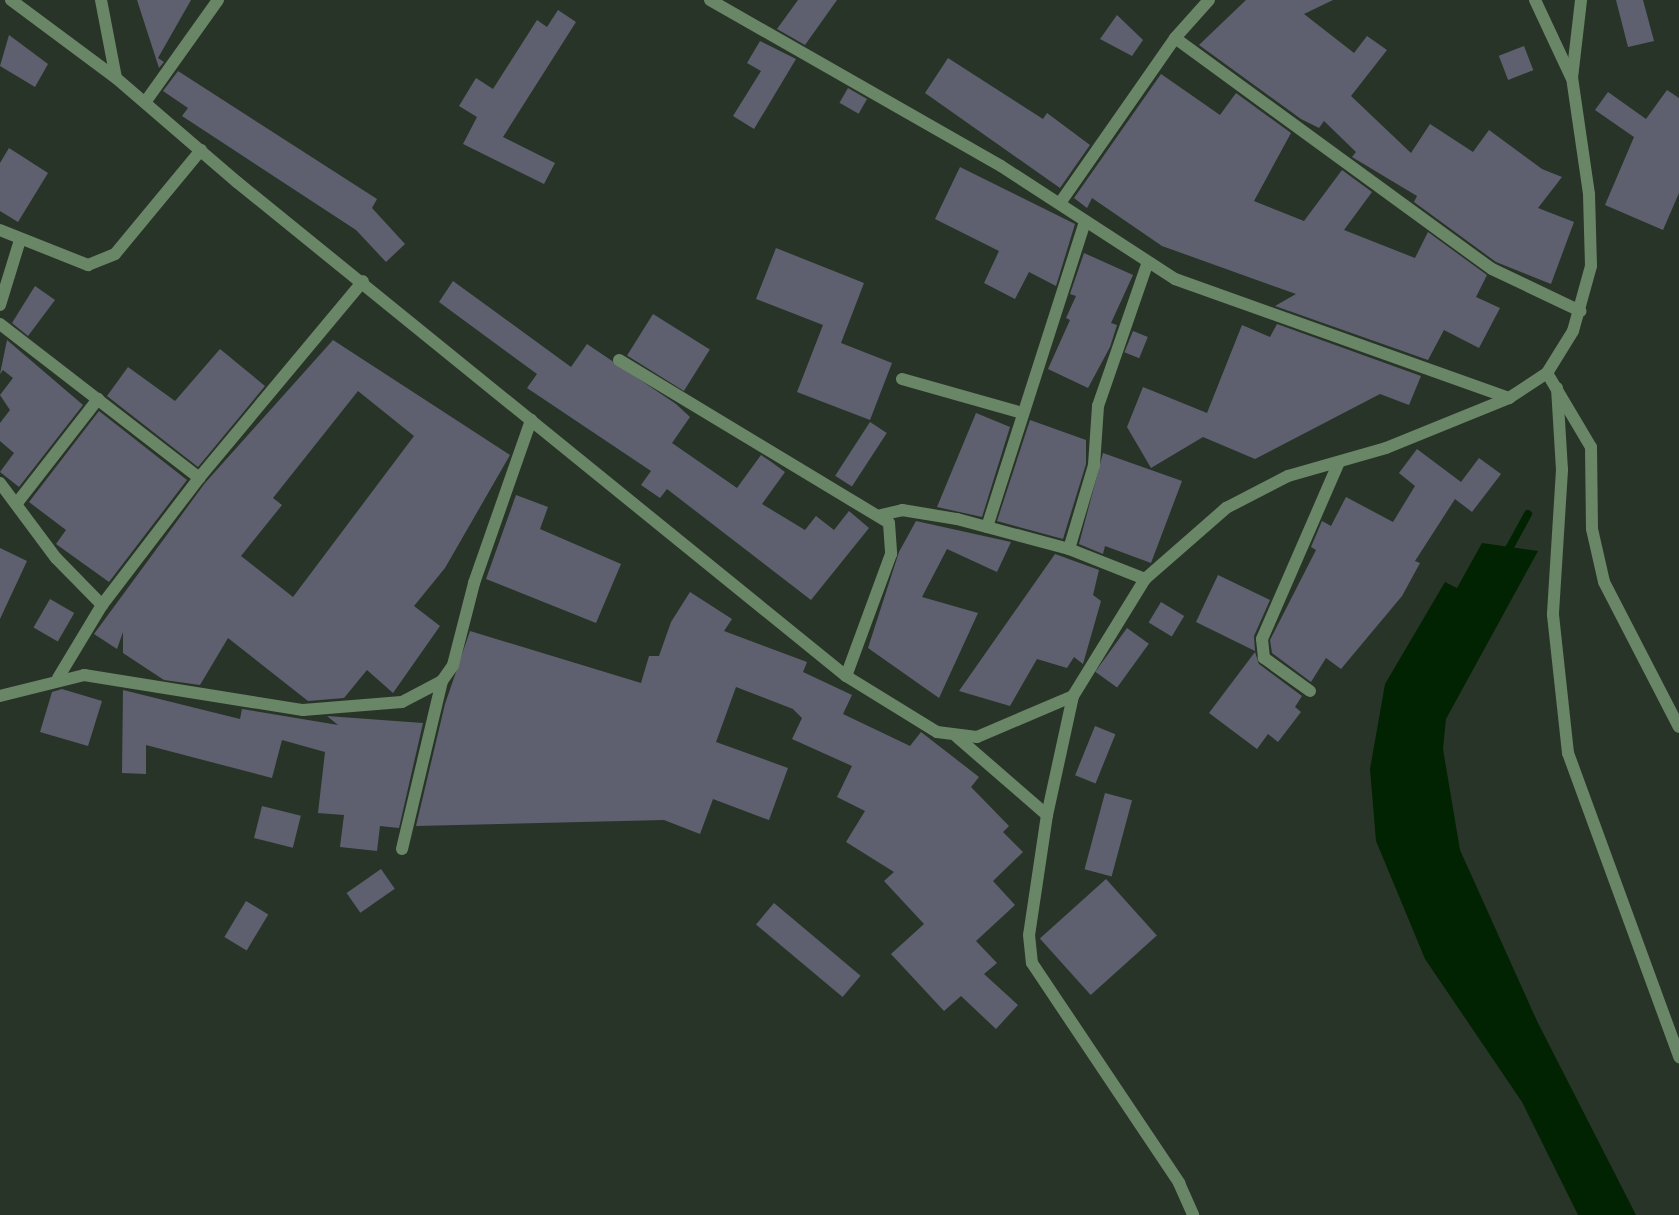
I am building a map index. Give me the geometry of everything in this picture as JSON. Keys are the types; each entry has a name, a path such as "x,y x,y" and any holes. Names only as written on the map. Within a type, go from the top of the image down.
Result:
{"street":[{"path":"11,0 146,101 201,150 846,676 918,722 957,737 1047,815"},
{"path":"101,0 116,78"},
{"path":"146,101 218,0"},
{"path":"710,0 1060,203 1148,262 1211,294 1509,398"},
{"path":"1060,203 1175,38 1209,0"},
{"path":"1535,0 1572,78"},
{"path":"1193,1215 1179,1183 1032,963 1029,935 1047,815 1073,696 1145,579 1197,529 1254,491 1339,462 1509,398 1547,373 1580,311 1593,234 1572,78 1581,0"},
{"path":"1175,38 1492,269 1580,311"},
{"path":"0,230 20,240 88,265 115,254 201,150"},
{"path":"987,527 1086,221"},
{"path":"0,305 20,240"},
{"path":"1069,549 1094,465 1098,406 1148,262"},
{"path":"58,678 102,605 199,478 363,281"},
{"path":"0,324 199,478"},
{"path":"619,360 881,515 893,533 891,554 846,676"},
{"path":"1547,373 1591,447 1592,529 1604,582 1679,727"},
{"path":"902,380 1022,413"},
{"path":"1557,387 1562,470 1553,615 1568,753 1679,1057"},
{"path":"17,503 98,399"},
{"path":"402,849 442,681 453,665 474,583 531,420"},
{"path":"1310,691 1264,658 1262,639 1339,462"},
{"path":"0,483 56,558 102,605"},
{"path":"881,515 902,510 987,527 1069,549 1145,579"},
{"path":"0,696 58,678 84,675 152,684 303,710 402,702 442,681"},
{"path":"957,737 995,732 1073,696"}],"shaded area":[{"path":"1482,543 1538,551 1446,719 1443,749 1460,850 1537,1021 1636,1215 1578,1215 1522,1102 1425,959 1376,841 1370,769 1385,684 1445,582 1457,588"}],"building":[{"path":"137,0 191,0 158,58 164,62 159,68"},
{"path":"798,0 837,0 805,45 777,29"},
{"path":"1246,0 1333,0 1304,14 1354,53 1367,36 1387,50 1351,96 1411,153 1430,124 1473,152 1489,130 1542,169 1562,177 1538,208 1574,222 1551,284 1496,262 1414,202 1417,196 1352,157 1356,152 1324,121 1319,128 1301,119 1199,45"},
{"path":"1616,0 1643,0 1654,41 1628,47"},
{"path":"558,10 576,22 503,137 555,163 544,184 463,144 477,117 459,106 476,78 493,89 537,20 547,27"},
{"path":"1117,15 1143,40 1132,56 1100,39"},
{"path":"9,35 48,64 35,87 0,66"},
{"path":"760,41 796,59 754,129 733,116 761,71 747,63"},
{"path":"1524,46 1533,70 1508,80 1499,56"},
{"path":"948,58 1043,119 1047,113 1090,145 1060,188 925,93"},
{"path":"178,71 377,199 372,208 405,244 386,262 356,230 182,116 188,108 163,91"},
{"path":"1161,74 1220,115 1236,93 1291,133 1254,201 1304,221 1342,170 1372,192 1344,230 1415,258 1428,232 1487,275 1476,297 1500,308 1479,348 1444,330 1428,360 1275,306 1296,294 1162,246 1092,198 1087,208 1074,198"},
{"path":"848,88 867,99 859,114 840,103"},
{"path":"1667,90 1679,98 1679,193 1663,230 1605,205 1634,137 1595,110 1608,92 1646,119"},
{"path":"9,148 48,173 18,222 0,211 0,163"},
{"path":"960,167 1075,224 1056,286 1029,272 1015,299 984,283 999,251 935,219"},
{"path":"776,248 864,283 841,343 892,363 870,420 797,392 823,325 756,299"},
{"path":"1084,253 1133,275 1111,323 1117,325 1110,347 1088,388 1048,369 1070,320 1066,318 1076,296 1070,294"},
{"path":"453,281 571,367 587,344 676,404 690,417 672,443 737,488 761,455 770,461 785,472 762,504 805,530 816,516 834,530 849,511 869,528 811,600 667,489 660,498 641,485 651,471 527,388 537,374 439,302"},
{"path":"35,286 55,300 28,336 12,323"},
{"path":"653,314 710,350 684,391 627,356"},
{"path":"1277,324 1421,376 1409,405 1380,394 1255,459 1203,437 1151,468 1127,427 1143,387 1207,413 1242,325 1270,337"},
{"path":"1133,331 1148,337 1139,358 1124,352"},
{"path":"7,340 83,405 19,487 0,472 14,453 0,441 0,423 10,410 0,395 13,378 3,370 0,374"},
{"path":"333,340 510,455 445,568 414,606 440,626 393,693 367,670 344,698 308,701 228,638 200,685 164,680 123,653 123,632 117,649 94,634 205,483","holes":["358,391 414,436 293,597 241,556 282,505 273,498"]},
{"path":"220,349 265,386 198,467 107,396 128,367 175,401"},
{"path":"99,411 187,480 109,582 56,544 66,530 29,502"},
{"path":"976,413 1010,427 982,517 937,507"},
{"path":"1030,420 1086,440 1086,464 1063,539 997,521"},
{"path":"870,422 887,433 852,487 835,476"},
{"path":"1417,449 1461,482 1479,458 1501,474 1472,512 1455,499 1415,561 1420,563 1402,596 1341,669 1326,658 1311,682 1272,653 1270,640 1316,550 1311,547 1322,521 1331,526 1346,497 1393,522 1415,486 1399,473"},
{"path":"1103,453 1182,481 1151,563 1105,546 1103,554 1079,544"},
{"path":"516,495 548,507 540,529 621,564 596,623 486,579"},
{"path":"916,521 1011,542 997,572 947,549 922,597 978,613 939,698 868,648 899,552"},
{"path":"0,548 27,561 0,619"},
{"path":"1055,554 1099,570 1093,595 1101,601 1083,664 1074,657 1067,668 1037,659 1010,706 959,691"},
{"path":"1218,575 1270,600 1254,636 1255,651 1196,622"},
{"path":"690,592 732,619 724,631 807,662 803,672 852,695 843,714 910,746 921,732 979,777 971,787 1009,826 1003,832 1023,852 993,881 1015,905 976,941 997,963 984,974 1018,1005 996,1029 961,996 944,1011 891,954 924,924 884,881 894,872 846,842 865,811 837,797 852,766 792,739 802,718 793,709 736,687 716,742 788,768 769,820 713,799 700,834 664,820 416,826 445,704 470,631 641,683 649,656 659,656 671,622"},
{"path":"50,599 74,613 58,642 34,628"},
{"path":"1161,602 1184,616 1172,636 1149,623"},
{"path":"1127,628 1149,644 1117,688 1095,672"},
{"path":"1255,652 1259,664 1302,696 1295,707 1301,712 1278,742 1268,734 1257,749 1209,713"},
{"path":"62,689 102,701 88,746 40,732 52,692"},
{"path":"123,690 240,719 242,709 338,725 327,716 423,723 399,828 380,826 377,851 340,847 344,815 318,813 325,752 282,740 272,778 146,745 146,774 122,773"},
{"path":"1095,726 1115,734 1096,783 1075,775"},
{"path":"1105,793 1132,800 1112,877 1085,869"},
{"path":"262,806 301,816 293,848 254,838"},
{"path":"381,869 395,889 360,913 347,893"},
{"path":"1106,879 1157,935 1091,995 1040,939"},
{"path":"246,901 268,914 247,950 224,937"},
{"path":"774,903 861,976 843,997 756,924"}],"waterway":[{"path":"1505,556 1528,514"}]}
